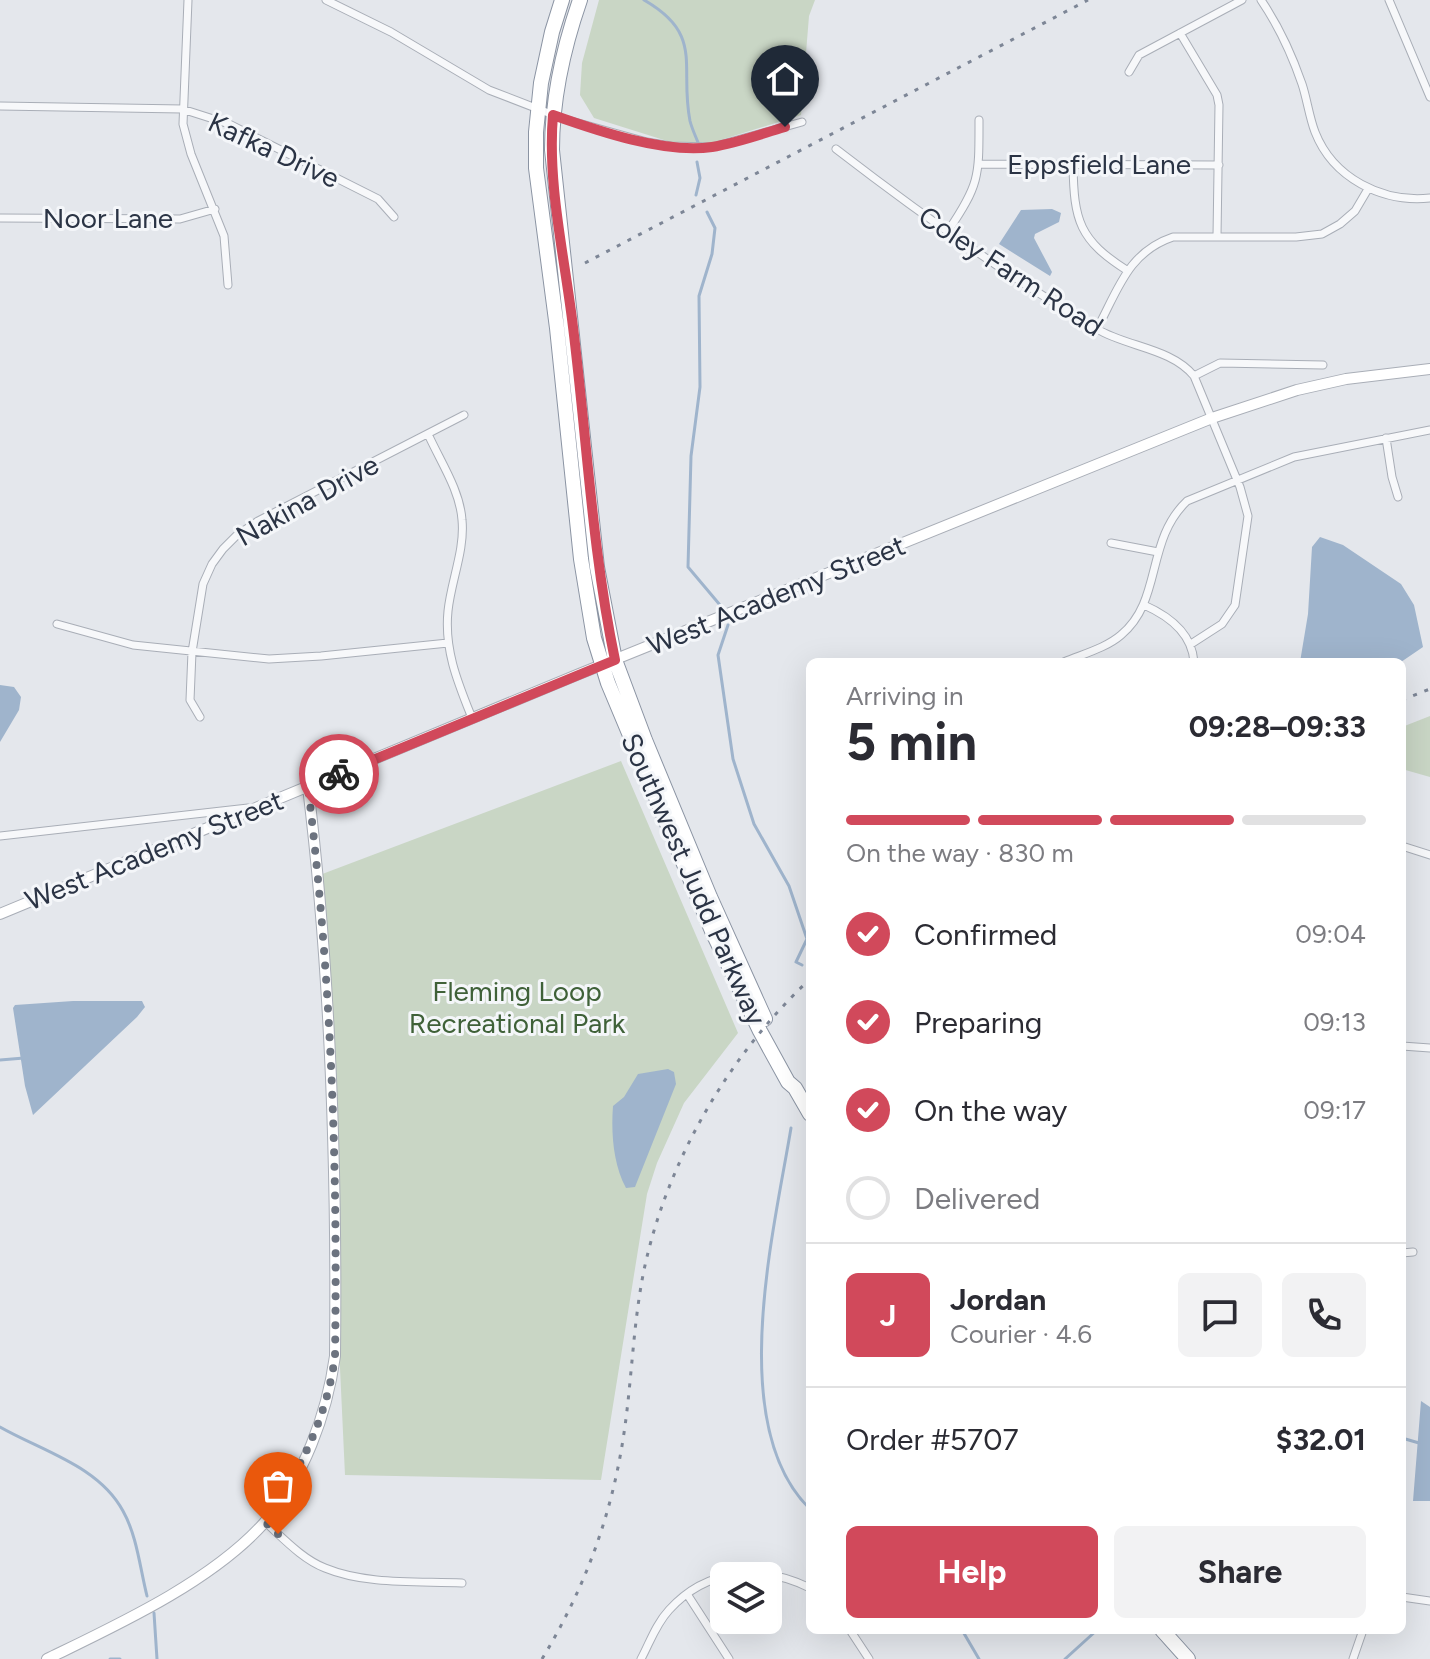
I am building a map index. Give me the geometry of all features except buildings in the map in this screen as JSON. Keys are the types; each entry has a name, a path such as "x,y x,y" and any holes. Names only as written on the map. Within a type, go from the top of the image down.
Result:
{"highway":[{"path":"562,0 545,60 538,110 538,185 557,328 581,559 608,662"},
{"path":"580,0 563,55 553,115 554,185 573,329 608,662"},
{"name":"Southwest Judd Parkway","path":"608,662 712,931 760,1031 788,1082 806,1107"},
{"path":"1166,1634 1188,1659"}],"main road":[{"name":"West Academy Street","path":"0,914 608,662 1212,418 1297,390 1346,379 1430,369"},
{"path":"47,1659 101,1633 207,1571 242,1545 265,1522 294,1480 323,1412 335,1356 335,1160 332,1071 308,787"}],"street":[{"path":"188,0 182,109 191,154 224,236 228,285"},
{"path":"326,0 391,32 476,84 538,110 647,142 696,148 728,143 802,122"},
{"path":"1129,72 1139,55 1242,0"},
{"path":"1261,0 1293,59 1321,144 1337,166 1368,189 1404,198 1430,198"},
{"path":"1389,0 1430,97"},
{"path":"1180,33 1217,95 1217,236"},
{"name":"Kafka Drive","path":"0,106 182,109 229,124 378,199 394,217"},
{"path":"948,231 970,198 979,164 979,120"},
{"name":"Coley Farm Road","path":"836,149 948,231 1097,329 1168,357 1182,364 1194,376"},
{"name":"Eppsfield Lane","path":"979,164 1219,165"},
{"path":"1073,165 1074,203 1080,224 1103,255 1128,271"},
{"path":"1097,329 1128,271 1146,249 1156,243 1173,237 1296,237 1322,234 1355,211 1368,189"},
{"name":"Noor Lane","path":"0,218 180,219 215,209"},
{"path":"1191,644 1222,624 1235,605 1248,516 1237,479 1194,376 1220,363 1323,365"},
{"name":"Nakina Drive","path":"200,717 190,700 192,652 203,584 212,564 236,536 298,500 464,415"},
{"path":"1073,658 1119,637 1130,627 1144,605 1165,529 1173,514 1187,501 1294,457 1430,430"},
{"path":"428,434 459,502 462,521 462,541 448,612 448,643 452,667 472,718"},
{"path":"1386,438 1398,497"},
{"path":"1111,543 1158,552"},
{"path":"1144,605 1169,618 1191,644 1193,658"},
{"path":"57,624 133,645 269,659 448,643"},
{"path":"0,836 254,808"},
{"path":"1406,847 1430,855"},
{"path":"1406,1046 1430,1048"},
{"path":"1406,1253 1413,1252"},
{"path":"265,1522 290,1546 323,1568 363,1578 462,1583"},
{"path":"641,1659 658,1625 687,1594 714,1578 736,1572 764,1573 788,1577 806,1586"},
{"path":"687,1594 729,1659"},
{"path":"1406,1598 1430,1601"},
{"path":"853,1634 869,1659"},
{"path":"1353,1659 1362,1634"}],"green space":[{"path":"599,0 815,0 809,16 801,115 711,143 683,146 594,118 580,95 582,63"},
{"path":"1430,716 1430,777 1406,770 1406,725"},
{"name":"Fleming Loop Recreational Park","path":"621,761 738,1033 684,1103 657,1163 647,1194 601,1480 345,1475 317,876"}],"water":[{"path":"1052,209 1061,213 1059,222 1035,234 1034,238 1052,272 1050,276 999,244 1021,210"},
{"path":"1320,537 1343,545 1401,584 1414,605 1423,647 1406,659 1301,658 1308,614 1312,547"},
{"path":"0,685 14,687 21,697 19,710 0,742"},
{"path":"142,1001 145,1007 33,1115 25,1086 13,1008 15,1005"},
{"path":"668,1069 674,1072 676,1084 635,1187 626,1188 614,1148 613,1106 624,1097 638,1074"},
{"path":"1421,1401 1430,1407 1430,1501 1413,1501"}],"waterway":[{"path":"644,0 663,13 682,39 686,53 690,121 699,145"},
{"path":"696,195 700,178 697,162"},
{"path":"707,212 715,228 712,254 699,296 700,387 691,456 688,567 720,605"},
{"path":"728,625 718,655 733,759 754,824 789,886 806,936"},
{"path":"802,965 796,962 806,941"},
{"path":"0,1060 24,1058"},
{"path":"791,1128 767,1272 762,1326 762,1379 769,1429 784,1473 806,1503"},
{"path":"0,1427 85,1471 113,1495 132,1531 147,1596"},
{"path":"1406,1439 1419,1443"},
{"path":"154,1613 157,1659"},
{"path":"964,1634 979,1659"},
{"path":"1065,1659 1093,1634"},
{"path":"110,1659 120,1659"}],"railway":[{"path":"585,263 1088,0"},
{"path":"1406,698 1430,689"},
{"path":"542,1659 584,1578 612,1493 624,1433 644,1270 668,1189 705,1112 728,1076 753,1041 806,983"}],"way so far":[{"path":"278,1534 265,1522 294,1480 309,1447 323,1412 335,1356 332,1071 308,787 339,774"}],"route":[{"path":"339,774 615,660 594,538 573,329 554,185 553,115 647,142 696,148 712,147 785,127"}]}
